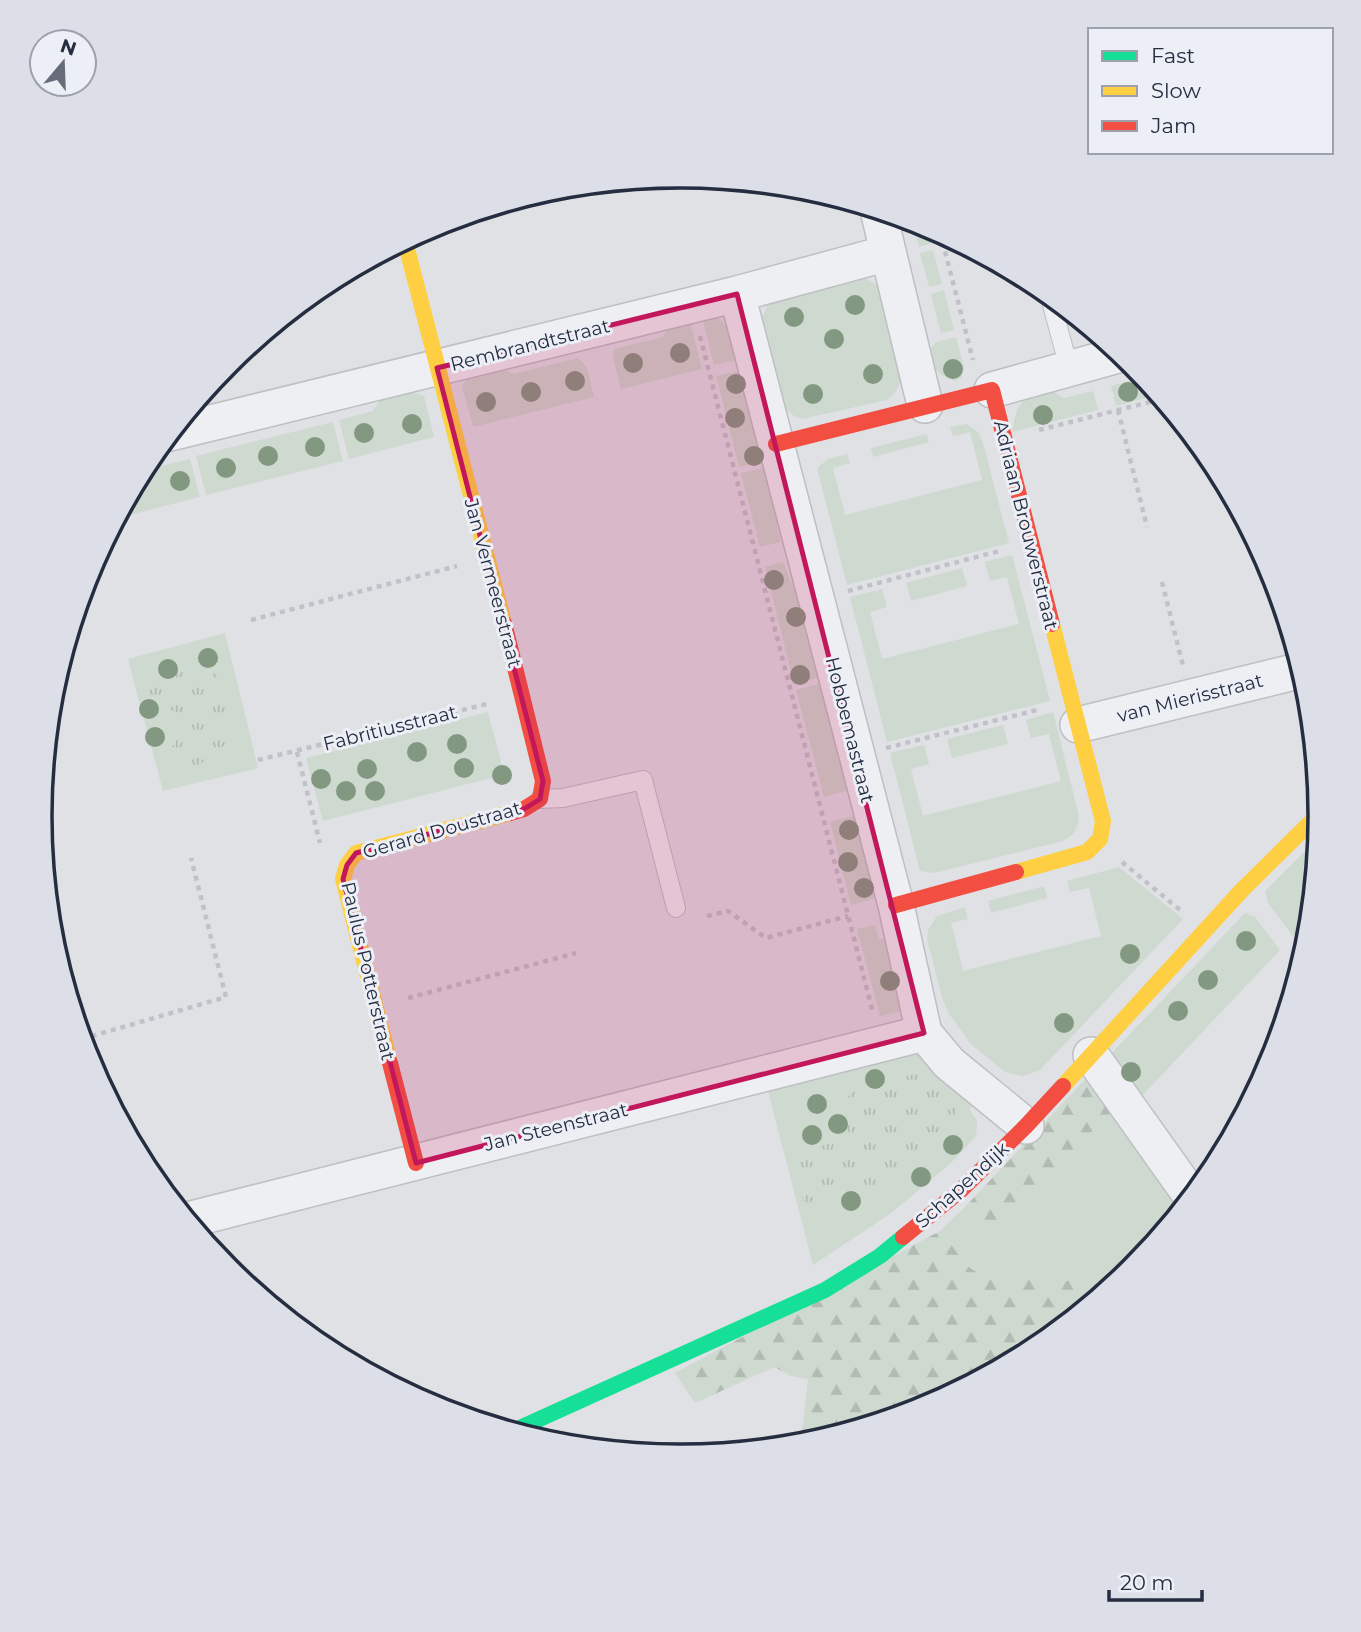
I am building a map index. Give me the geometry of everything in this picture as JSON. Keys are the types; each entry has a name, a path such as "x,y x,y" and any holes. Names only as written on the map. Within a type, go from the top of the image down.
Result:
{"street":[{"path":"880,221 925,405"},
{"name":"Jan Vermeerstraat","path":"408,251 543,781 540,799"},
{"name":"Rembrandtstraat","path":"186,429 737,294 888,253"},
{"name":"Hobbemastraat","path":"737,294 896,905 925,1033 949,1063 1026,1126"},
{"path":"776,444 1109,357"},
{"name":"Adriaan Brouwerstraat","path":"986,391 1004,439 1103,821 1100,839"},
{"name":"van Mierisstraat","path":"1075,713 1191,698 1291,673"},
{"name":"Gerard Doustraat","path":"347,865 356,853 524,809 540,799"},
{"name":"Schapendijk","path":"526,1425 825,1290 880,1256 961,1190 1026,1126 1242,890 1308,825"},
{"path":"896,905 1087,852 1100,839"},
{"name":"Paulus Potterstraat","path":"347,865 343,879 415,1163"},
{"name":"Jan Steenstraat","path":"198,1218 925,1033"},
{"path":"1091,1055 1186,1188"}],"lane":[{"path":"1054,311 1069,369"},
{"path":"540,799 563,799 643,780 676,908"}],"path":[{"path":"944,247 986,391"},
{"path":"692,305 881,1044"},
{"path":"1004,439 1152,401"},
{"path":"1118,410 1147,527"},
{"path":"844,592 1030,543"},
{"path":"251,620 488,558"},
{"path":"1162,582 1191,698"},
{"name":"Fabritiusstraat","path":"258,760 522,695"},
{"path":"884,748 1075,713"},
{"name":"Paulus Potterstraat","path":"297,752 321,849 347,865"},
{"path":"1100,839 1125,865 1206,930"},
{"path":"93,1036 226,996 191,858"},
{"path":"707,916 728,911 766,938 848,916"},
{"path":"375,1006 576,953"}],"highlighted area":[{"path":"737,294 924,1033 416,1163 343,879 347,865 356,853 524,809 540,799 543,781 437,368"}],"green space":[{"path":"916,234 930,240 931,243 919,247"},
{"path":"933,250 942,284 929,287 920,253"},
{"path":"863,277 877,285 882,293 902,377 898,387 887,400 802,419 794,416 782,405 761,320 768,304"},
{"path":"944,290 954,330 941,333 931,294"},
{"path":"701,313 711,315 724,323 732,334 740,359 714,365"},
{"path":"689,316 702,369 621,389 613,358 614,349 663,337 672,321"},
{"path":"956,337 964,367 961,378 955,381 937,371 928,352 936,342"},
{"path":"578,358 587,367 594,397 473,427 462,386 469,377 497,365 513,374"},
{"path":"743,370 766,461 739,467 716,376"},
{"path":"1133,380 1148,397 1116,406 1111,386"},
{"path":"1051,390 1064,398 1093,391 1098,410 1012,432 1016,413 1022,403"},
{"path":"411,391 424,396 434,437 349,459 339,420 373,411 383,395"},
{"path":"333,422 343,461 206,495 196,456"},
{"path":"967,424 978,432 983,443 1009,543 847,585 817,468 828,459 847,454 850,463 833,468 845,515 982,480 970,432 953,436 950,427"},
{"path":"927,434 929,442 873,457 871,448"},
{"path":"190,459 200,497 130,515 137,502 158,466"},
{"path":"767,467 782,524 777,525 781,542 760,547 741,473"},
{"path":"1012,555 1050,701 887,742 850,597 882,589 887,607 870,612 882,659 1019,624 1007,577 990,581 985,562"},
{"path":"783,562 792,585 797,584 821,677 794,684 765,567"},
{"path":"962,568 967,586 911,601 906,583"},
{"path":"225,633 258,768 163,791 128,659"},
{"path":"165,671 210,671 219,677 234,718 231,739 190,769 175,770 169,752 181,732 180,714 159,704 148,694 150,676"},
{"path":"823,683 850,790 824,797 796,690"},
{"path":"488,712 502,766 507,765 511,779 497,783 495,777 323,821 306,758"},
{"path":"1053,712 1078,812 1074,832 1063,841 934,873 920,871 890,753 924,745 929,764 911,769 923,816 1061,781 1049,734 1031,738 1026,720"},
{"path":"1003,725 1008,744 952,758 947,739"},
{"path":"856,815 877,898 851,905 830,822"},
{"path":"1307,849 1303,898 1297,931 1293,936 1268,903 1265,891"},
{"path":"1119,867 1183,919 1040,1070 1023,1076 1005,1072 971,1044 949,1014 942,998 927,939 928,930 937,916 965,907 968,919 951,923 963,971 1101,936 1089,888 1070,892 1067,881"},
{"path":"1044,886 1047,898 991,913 988,901"},
{"path":"1245,913 1255,917 1280,950 1138,1100 1110,1055"},
{"path":"875,925 879,940 887,937 901,1007 899,1012 880,1016 857,929"},
{"path":"909,1052 926,1056 977,1100 969,1109 977,1121 976,1136 951,1163 890,1214 813,1265 767,1087"},
{"path":"1095,1069 1120,1103 992,1235 965,1207"},
{"path":"915,1074 930,1079 950,1094 959,1122 956,1131 916,1168 881,1195 854,1194 806,1210 790,1155 849,1138 839,1104 856,1090"},
{"path":"1120,1103 1180,1197 1153,1230 1100,1283 979,1274 969,1267 940,1231 965,1207 993,1234"},
{"path":"940,1231 969,1267 979,1274 1100,1283 1029,1338 958,1379 882,1411 803,1432 808,1379 791,1376 774,1367 695,1403 675,1373"}],"traffic: fast":[{"path":"526,1425 825,1290 880,1256 903,1237"}],"traffic: slow":[{"path":"408,251 504,623"},
{"path":"1016,872 1087,852 1100,839 1103,821 1052,624"},
{"path":"390,1063 343,879 347,865 356,853 510,813"},
{"path":"1063,1086 1242,890 1308,825"}],"traffic: jam":[{"path":"776,444 992,390 1052,624"},
{"path":"504,623 543,781 540,799 524,809 510,813"},
{"path":"896,905 1016,872"},
{"path":"390,1063 416,1163"},
{"path":"903,1237 961,1190 1063,1086"}]}
